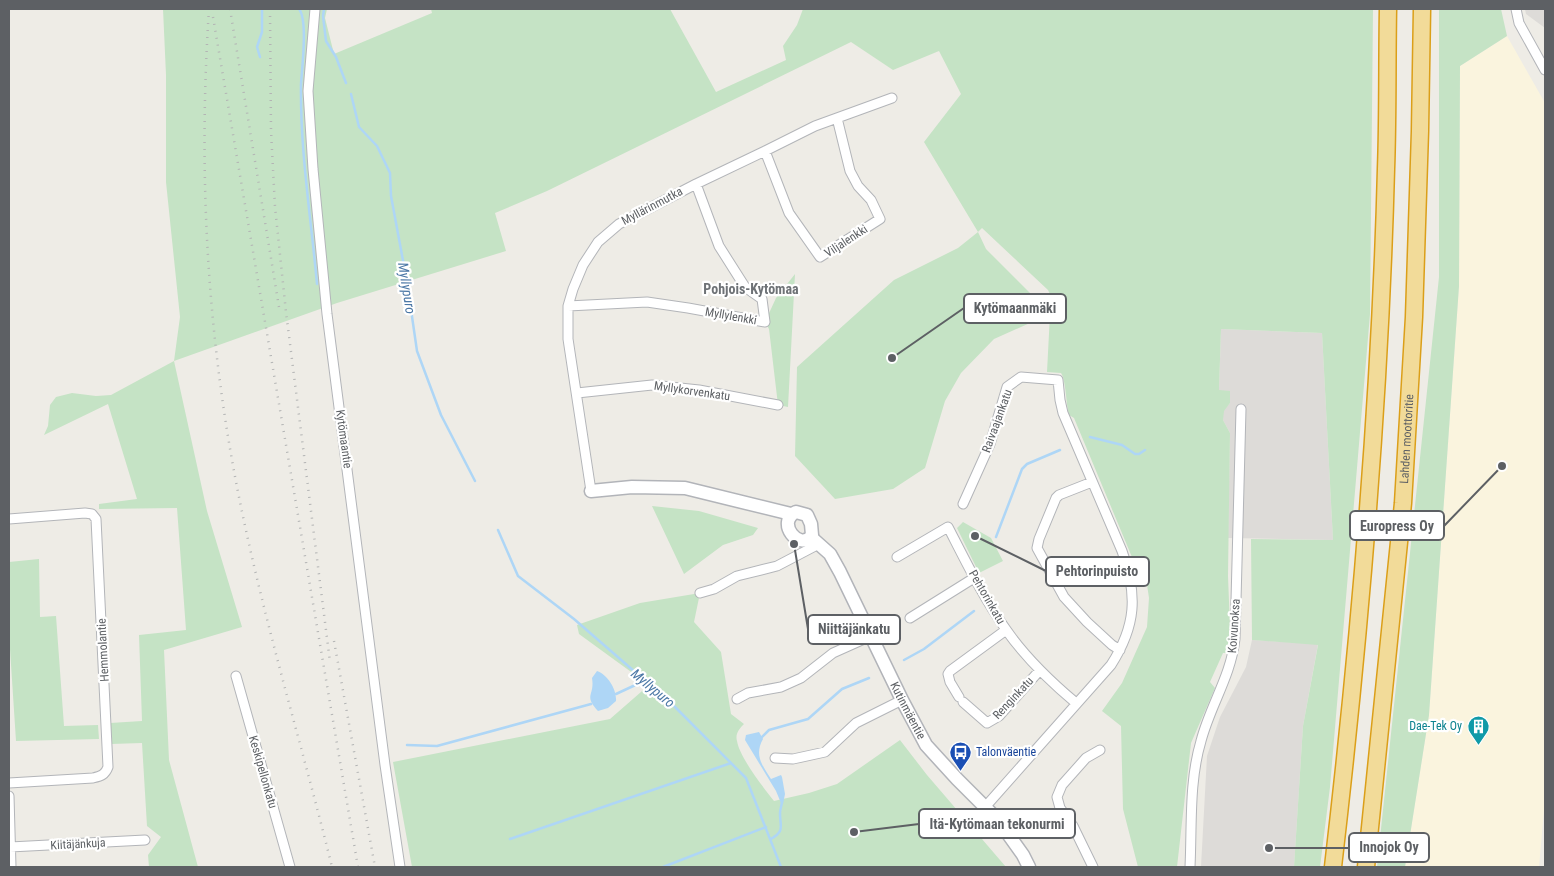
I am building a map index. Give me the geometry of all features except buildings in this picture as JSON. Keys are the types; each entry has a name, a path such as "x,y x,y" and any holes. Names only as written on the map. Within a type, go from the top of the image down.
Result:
{"highway":[{"path":"1334,867 1350,726 1370,482 1386,168 1388,9"},
{"name":"Lahden moottoritie","path":"1366,867 1404,503 1414,307 1422,9"}],"street":[{"name":"Kytömaantie","path":"314,9 308,91 327,314 385,765 400,867"},
{"path":"1516,9 1519,23 1545,70"},
{"name":"Myllärinmutka","path":"591,491 568,339 568,306 583,265 598,242 619,224 814,126 892,98"},
{"name":"Viljalenkki","path":"765,151 789,213 820,257 880,219 871,200 858,186 850,171 837,118"},
{"name":"Myllylenkki","path":"568,306 647,302 764,322 762,299 745,287 719,246 696,184"},
{"name":"Raivaajankatu","path":"963,504 990,444 1007,387 1022,377 1058,380 1060,400 1064,413 1092,482"},
{"name":"Myllykorvenkatu","path":"577,393 652,385 699,390 778,405"},
{"name":"Koivunoksa","path":"1190,867 1196,760 1209,716 1233,656 1235,639 1241,409"},
{"path":"986,806 1111,665 1120,650 1129,631 1132,590 1129,571 1092,482 1059,495 1056,498 1052,503 1037,548 1064,597 1087,622 1120,650"},
{"name":"Kutinmäentie","path":"591,491 632,487 685,488 791,514 796,512 807,515 815,541 830,554 840,572 919,734 932,754 986,806 1012,839 1028,867"},
{"name":"Hemmolantie","path":"9,519 85,513 92,514 96,519 108,767 102,776 93,778 9,783"},
{"path":"791,514 788,518 788,528 792,535 800,540 815,541"},
{"name":"Pehtorinkatu","path":"897,557 948,527 974,578 1006,630 1040,670 1076,703"},
{"path":"700,593 714,589 737,576 777,566 815,541"},
{"path":"910,618 974,578"},
{"name":"Renginkatu","path":"1006,630 948,674 950,682 961,699 987,723 999,716 1040,670"},
{"path":"737,699 748,694 781,687 801,678 833,653 871,636"},
{"name":"Keskipellonkatu","path":"236,676 290,867"},
{"path":"775,758 794,759 825,752 856,723 902,700"},
{"path":"1092,867 1073,826 1060,808 1057,797 1062,785 1086,758 1100,750"},
{"path":"9,796 11,867"},
{"name":"Kiitäjänkuja","path":"10,847 145,840"}],"shaded area":[{"path":"1525,9 1545,9 1545,28 1526,14"},
{"path":"1507,36 1545,103 1545,798 1539,867 1405,867 1429,715 1459,286 1460,66"},
{"path":"1221,329 1322,333 1333,540 1228,538 1230,433 1223,420 1223,411 1230,403 1230,392 1219,391"},
{"path":"1252,640 1318,644 1303,726 1294,867 1201,867 1207,756 1220,717 1246,667"}],"green space":[{"path":"163,9 327,9 325,18 334,54 432,13 431,9 670,9 716,92 786,60 783,46 797,25 803,9 1373,9 1370,314 1330,787 1320,867 1294,867 1303,726 1318,645 1252,640 1251,539 1333,540 1322,333 1221,329 1219,390 1230,391 1230,403 1224,411 1223,420 1230,433 1228,576 1231,653 1223,653 1210,682 1215,688 1191,743 1177,867 1138,867 1123,809 1121,726 1102,711 1122,683 1147,627 1149,598 1146,578 1134,562 1074,418 1069,415 1063,376 1061,373 1047,372 1050,314 994,339 961,373 945,401 925,468 893,489 835,499 795,456 797,367 894,280 958,248 978,232 924,142 961,94 939,51 893,70 851,42 547,191 495,213 506,251 337,303 174,361 180,317 166,182 166,75","holes":["982,228 1048,290 1060,315 1050,313 986,249 978,232"]},
{"path":"1439,9 1501,9 1507,36 1460,66 1459,286 1429,715 1405,867 1377,867 1439,277"},
{"path":"795,274 788,407 778,405 769,329 765,322 776,298"},
{"path":"174,361 207,511 242,627 164,650 169,760 198,867 149,867 148,855 161,837 147,826 142,743 111,744 110,723 142,721 139,635 186,630 177,508 99,509 99,504 137,499 108,404 44,435 48,426 50,405 56,397 72,393 96,396 111,395"},
{"path":"652,506 699,511 758,528 753,535 723,545 684,574"},
{"path":"963,522 991,538 1003,561 979,573 957,528"},
{"path":"39,559 40,617 56,616 64,726 98,725 99,739 16,741 9,634 9,562"},
{"path":"700,593 694,622 721,652 731,714 744,724 737,734 739,748 752,772 774,801 837,784 900,740 927,775 1006,867 412,867 393,762 610,719 649,685 579,634 577,625 640,603"}],"water":[{"path":"597,671 608,679 616,697 616,701 608,708 598,711 590,698 593,684 592,678"},
{"path":"759,732 763,739 759,750 760,760 771,779 781,775 785,794 783,804 745,740 746,735"}],"waterway":[{"path":"260,57 257,47 262,32 262,9"},
{"path":"299,9 302,15 304,33 301,84 302,134 317,284"},
{"name":"Myllypuro","path":"324,9 326,41 336,57 346,83"},
{"name":"Myllypuro","path":"351,94 359,127 377,146 390,173 391,196 407,282 417,351 441,415 475,481"},
{"path":"1090,437 1122,445 1135,454 1145,450"},
{"path":"996,537 1022,469 1027,464 1060,450"},
{"name":"Myllypuro","path":"498,530 518,576 574,619 673,705 746,778 781,867"},
{"path":"904,660 924,649 974,611"},
{"path":"760,739 769,730 808,719 842,689 869,678"},
{"path":"616,694 644,681"},
{"path":"407,745 437,746 591,704"},
{"path":"510,839 731,763"},
{"path":"771,839 780,831 782,801"},
{"path":"663,867 766,827"}],"railway":[{"path":"209,9 206,71 205,195 208,257 220,380 229,441 250,548 332,867"},
{"path":"230,9 279,307"},
{"path":"270,9 271,131 275,207 286,312 330,662"},
{"path":"213,17 358,867"},
{"path":"334,641 375,867"}],"place":[{"name":"Kytömaanmäki","path":"892,358"},
{"name":"Europress Oy","path":"1502,466"},
{"name":"Pehtorinpuisto","path":"975,536"},
{"name":"Niittäjänkatu","path":"794,544"},
{"name":"Dae-Tek Oy","path":"1478,745"},
{"name":"Talonväentie","path":"960,771"},
{"name":"Itä-Kytömaan tekonurmi","path":"854,832"},
{"name":"Innojok Oy","path":"1269,848"}],"district":[{"name":"Pohjois-Kytömaa","path":"751,289"}]}
